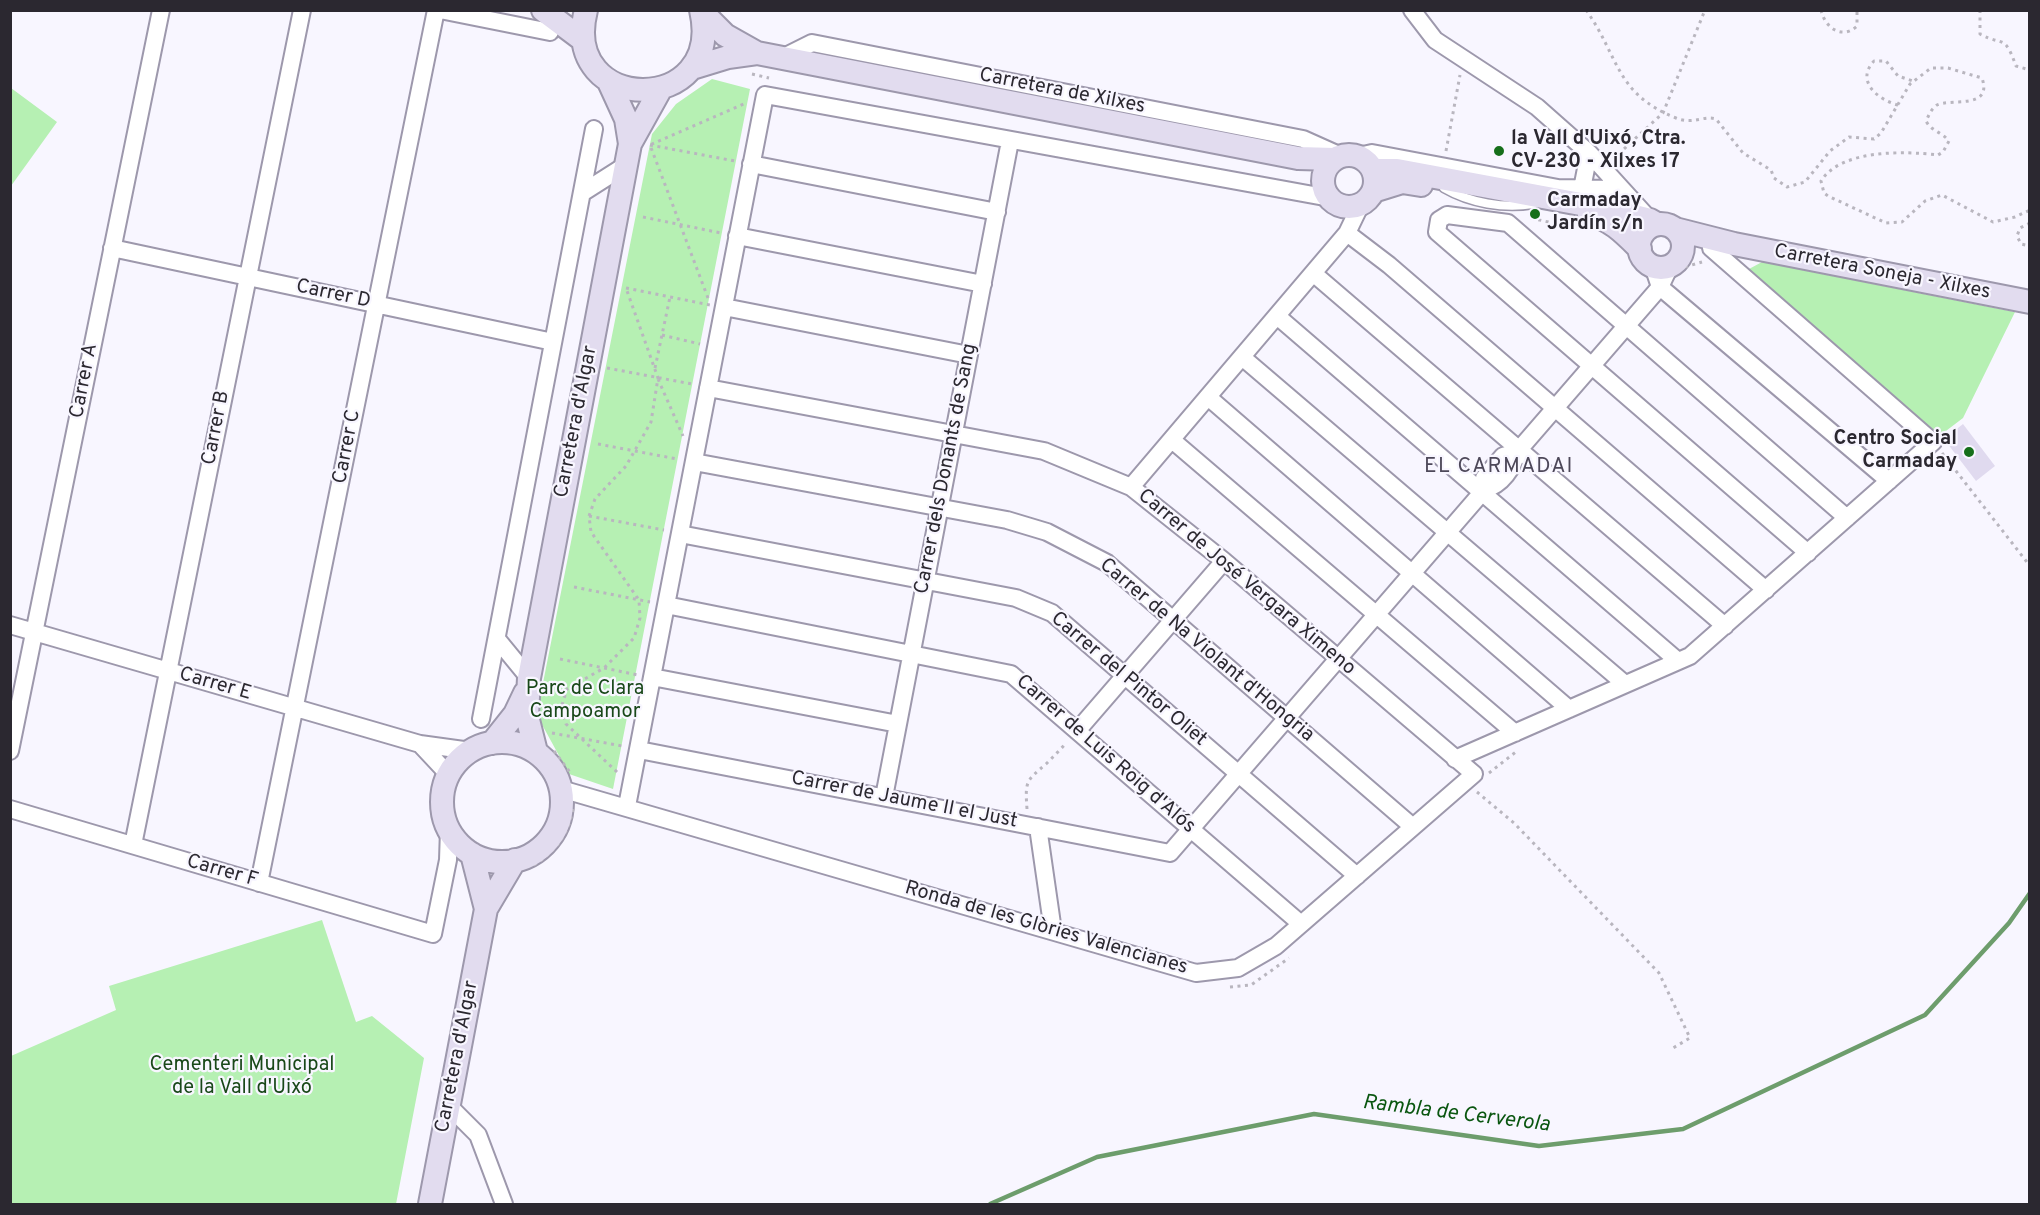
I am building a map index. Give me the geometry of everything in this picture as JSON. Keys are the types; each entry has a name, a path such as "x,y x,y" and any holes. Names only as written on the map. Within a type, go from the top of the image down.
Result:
{"main road":[{"path":"586,10 583,40 587,56 609,82 625,90 642,92 660,90 678,82 692,68 701,50 705,31 701,11"},
{"name":"Carretera de Xilxes","path":"701,11 725,35 780,69 1298,158 1348,180 1402,183 1444,174 1534,202 1600,217 1624,234 1661,269"},
{"path":"547,21 583,40"},
{"name":"Carretera de Xilxes","path":"692,68 728,57 757,53"},
{"name":"Carretera d'Algar","path":"609,82 637,149"},
{"name":"Carretera d'Algar","path":"544,750 527,716 529,682 637,149 660,90"},
{"name":"Carretera de Xilxes","path":"1348,180 1397,170 1602,208 1661,224 1722,250"},
{"path":"1661,224 1683,241 1661,269 1646,231 1661,224"},
{"path":"1661,269 1722,250"},
{"name":"Carretera Soneja - Xilxes","path":"1722,250 2030,302"},
{"name":"Carretera d'Algar","path":"492,743 515,714 529,682"},
{"path":"507,742 544,750 556,774 568,790 557,826 547,841 523,864 485,860 472,854 459,843 449,829 443,812 443,793 449,775 458,761 471,751 492,743 507,742"},
{"name":"Carretera d'Algar","path":"430,1204 486,909 472,854"},
{"name":"Carretera d'Algar","path":"486,909 523,864"}],"street":[{"name":"Carrer A","path":"10,751 160,10"},
{"name":"Carrer B","path":"133,845 302,10"},
{"path":"438,10 547,21"},
{"name":"Carrer C","path":"260,883 438,10"},
{"path":"1412,10 1435,40 1537,107 1589,153 1635,201 1661,224"},
{"name":"Carretera de Xilxes","path":"780,69 812,43 1303,139 1348,180"},
{"path":"627,806 708,388 717,306 737,236 765,95"},
{"name":"Carretera de Xilxes","path":"765,95 1010,141 1348,180"},
{"name":"Carretera d'Algar","path":"481,719 594,129"},
{"name":"Carrer dels Donants de Sang","path":"884,797 1010,141"},
{"name":"Carretera d'Algar","path":"582,193 637,149"},
{"name":"Carretera de Xilxes","path":"1348,180 1372,153 1444,174"},
{"path":"1582,189 1589,153"},
{"path":"751,164 997,212"},
{"path":"1131,487 1347,233 1348,180"},
{"name":"Carretera de Xilxes","path":"1534,202 1582,189 1613,189 1635,201"},
{"path":"1808,553 1437,232 1439,220 1448,215 1508,223 1847,518"},
{"path":"1347,233 1389,265 1766,590"},
{"path":"737,236 982,284"},
{"name":"Carrer D","path":"112,248 553,342"},
{"path":"1455,759 1690,656 1934,442 1722,250"},
{"path":"1191,829 1484,491 1484,478 1503,456 1518,451 1626,327 1661,269 1889,481"},
{"path":"1313,273 1725,626"},
{"path":"717,306 969,355"},
{"path":"1277,316 1484,491 1678,661"},
{"path":"1242,357 1625,684"},
{"name":"Carrer de José Vergara Ximeno","path":"708,388 1044,451 1131,487 1224,561 1474,774"},
{"path":"1208,397 1569,709"},
{"path":"1172,440 1515,733"},
{"name":"Carrer de Na Violant d'Hongria","path":"694,462 1006,520 1047,532 1107,563 1413,827"},
{"name":"Carrer del Pintor Oliet","path":"680,534 1016,598 1052,613 1357,876"},
{"path":"1075,729 1224,561"},
{"name":"Carrer de Luis Roig d'Alós","path":"666,605 1011,674 1301,924"},
{"name":"Carrer E","path":"10,625 420,744 471,751"},
{"path":"496,639 529,682"},
{"path":"652,677 898,724"},
{"path":"420,744 449,775"},
{"name":"Carrer de Jaume II el Just","path":"639,750 1170,853 1191,829"},
{"name":"Ronda de les Glòries Valencianes","path":"568,790 1196,973 1238,968 1276,946 1474,774"},
{"name":"Carrer F","path":"10,809 433,934 448,860 449,829"},
{"path":"1032,826 1053,931"},
{"path":"449,1106 478,1135 504,1204"}],"path":[{"path":"1586,10 1625,80 1649,106 1693,122 1706,118 1716,119 1743,153 1771,170 1774,178 1787,187 1805,182 1830,151 1850,137 1874,139 1881,133 1913,81 1936,66 1982,78 1984,85 1982,93 1971,102 1937,105 1930,112 1926,121 1929,128 1945,135 1949,141 1943,152 1938,155 1896,152 1847,161 1824,176 1821,181 1824,193 1886,223 1902,222 1925,201 1942,195 1993,222 2015,217 2030,210"},
{"path":"1602,166 1623,152 1664,113 1675,80 1706,10"},
{"path":"1821,10 1827,24 1845,33 1857,26 1857,10"},
{"path":"1980,10 1980,34 2008,45 2016,66 2030,70"},
{"path":"1444,174 1464,58"},
{"path":"1898,105 1888,102 1873,92 1865,78 1867,68 1874,61 1886,62 1899,76 1913,81"},
{"path":"743,73 780,69"},
{"path":"637,149 765,95"},
{"path":"637,149 751,164"},
{"path":"637,149 681,225 717,306"},
{"path":"1534,202 1580,230"},
{"path":"643,217 737,236"},
{"path":"2030,223 2020,228 2017,236 2021,244 2030,246"},
{"path":"1661,269 1686,267 1722,250"},
{"path":"694,462 658,378 626,288 717,306"},
{"path":"655,369 670,297"},
{"path":"662,335 700,344"},
{"path":"600,367 708,388"},
{"path":"631,787 566,724 561,708 567,689 604,668 634,638 640,618 639,600 591,532 589,516 595,499 636,452 651,422 658,378"},
{"path":"1934,442 2030,566"},
{"path":"598,444 694,462"},
{"path":"589,516 680,534"},
{"path":"574,587 666,605"},
{"path":"560,660 652,677"},
{"path":"1032,826 1026,783 1031,774 1045,764 1067,742 1075,729"},
{"path":"549,732 639,750"},
{"path":"523,864 552,853 570,828 568,790 578,783 544,750"},
{"path":"1474,774 1476,791 1514,823 1659,973 1690,1038 1673,1048"}],"green space":[{"name":"Parc de Clara Campoamor","path":"712,79 750,89 613,789 569,774 539,719 539,703 652,134 676,104"},
{"path":"11,88 57,122 11,186"},
{"path":"1762,262 2015,312 1963,418 1938,437 1749,269"},
{"name":"Cementeri Municipal de la Vall d'Uixó","path":"322,920 356,1022 372,1016 424,1058 396,1204 11,1204 11,1056 116,1010 109,986"}],"building":[{"name":"Centro Social Carmaday","path":"1963,424 1995,466 1976,481 1944,439"}],"waterway":[{"name":"Rambla de Cerverola","path":"990,1204 1097,1157 1314,1114 1539,1146 1683,1129 1925,1015 2009,923 2030,893"}],"place":[{"name":"la Vall d'Uixó, Ctra. CV-230 - Xilxes 17","path":"1499,151"},
{"name":"Carmaday Jardín s/n","path":"1535,214"},
{"name":"Centro Social Carmaday","path":"1969,452"}],"district":[{"name":"EL CARMADAI","path":"1499,468"}]}
